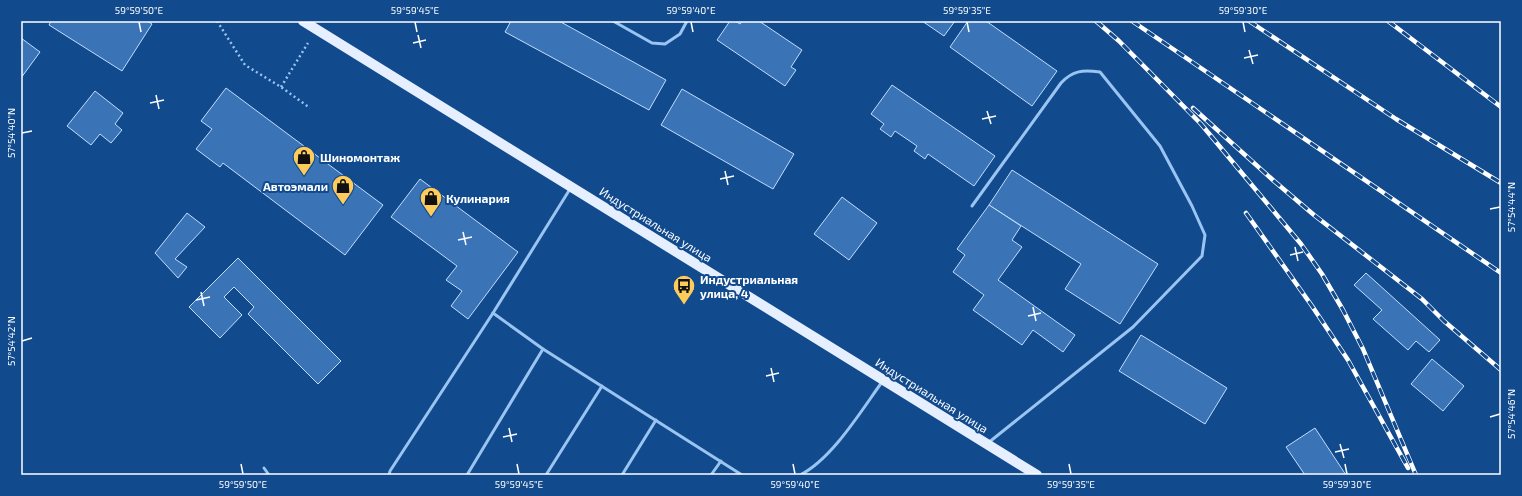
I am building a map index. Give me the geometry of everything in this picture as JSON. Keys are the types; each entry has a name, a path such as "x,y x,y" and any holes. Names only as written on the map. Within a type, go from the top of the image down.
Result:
{"main road":[{"name":"Индустриальная улица","path":"305,21 1036,475"}],"lane":[{"path":"613,21 652,43 665,44 680,34 687,21"},
{"path":"972,206 1061,83 1068,75 1078,71 1089,70 1100,72 1160,146 1192,206 1205,235 1202,256 1133,327 986,444"},
{"path":"389,475 390,471 493,313 571,187"},
{"path":"493,313 544,349 742,475"},
{"path":"467,475 544,349"},
{"path":"800,475 808,471 835,446 883,380"},
{"path":"546,475 602,386"},
{"path":"622,475 656,420"},
{"path":"711,475 720,461"},
{"path":"264,468 270,475"}],"path":[{"path":"217,21 245,65 281,87 310,108"},
{"path":"281,87 310,41"}],"building":[{"path":"51,21 147,21 152,24 122,71 49,25"},
{"path":"511,21 559,21 666,80 649,110 505,32"},
{"path":"730,21 735,21 740,24 742,21 759,21 802,50 791,67 796,70 785,86 717,40"},
{"path":"922,21 955,21 944,36"},
{"path":"968,21 986,21 1057,71 1032,106 950,47"},
{"path":"21,38 40,52 21,78"},
{"path":"892,85 995,156 974,186 928,154 925,159 914,151 917,146 895,131 891,137 880,129 884,124 871,114"},
{"path":"226,88 383,205 345,255 223,163 220,167 196,149 212,129 201,121"},
{"path":"682,89 794,154 773,189 661,125"},
{"path":"95,91 123,113 115,124 122,130 111,143 100,134 91,145 67,126"},
{"path":"1012,170 1158,264 1120,324 1065,289 1081,264 989,205"},
{"path":"420,179 518,252 468,319 451,306 462,291 446,280 457,266 391,217"},
{"path":"842,197 877,223 849,260 814,234"},
{"path":"989,205 1021,226 1012,240 1022,247 998,280 1075,335 1063,352 1033,330 1022,345 973,310 984,295 953,272 965,255 957,249"},
{"path":"187,213 205,227 175,259 187,267 178,278 155,253"},
{"path":"238,258 341,361 318,384 248,314 254,307 234,287 224,297 242,315 220,338 189,307"},
{"path":"1366,273 1440,340 1429,352 1416,341 1408,350 1373,319 1382,310 1354,285"},
{"path":"1141,335 1227,388 1205,424 1119,371"},
{"path":"1432,359 1464,386 1443,411 1411,384"},
{"path":"1315,428 1346,475 1305,475 1286,447"}],"railway":[{"path":"1096,21 1119,41 1201,124 1301,244 1322,274 1363,349 1416,475"},
{"path":"1132,21 1501,273"},
{"path":"1249,21 1396,119 1501,183"},
{"path":"1388,21 1501,107"},
{"path":"1193,108 1274,181 1314,215 1422,299 1444,321 1501,370"},
{"path":"1246,213 1312,306 1348,360 1408,468"}],"place":[{"name":"Шиномонтаж","path":"304,176"},
{"name":"Автоэмали","path":"343,206"},
{"name":"Кулинария","path":"431,218"},
{"name":"Индустриальная улица, 4","path":"684,306"}]}
